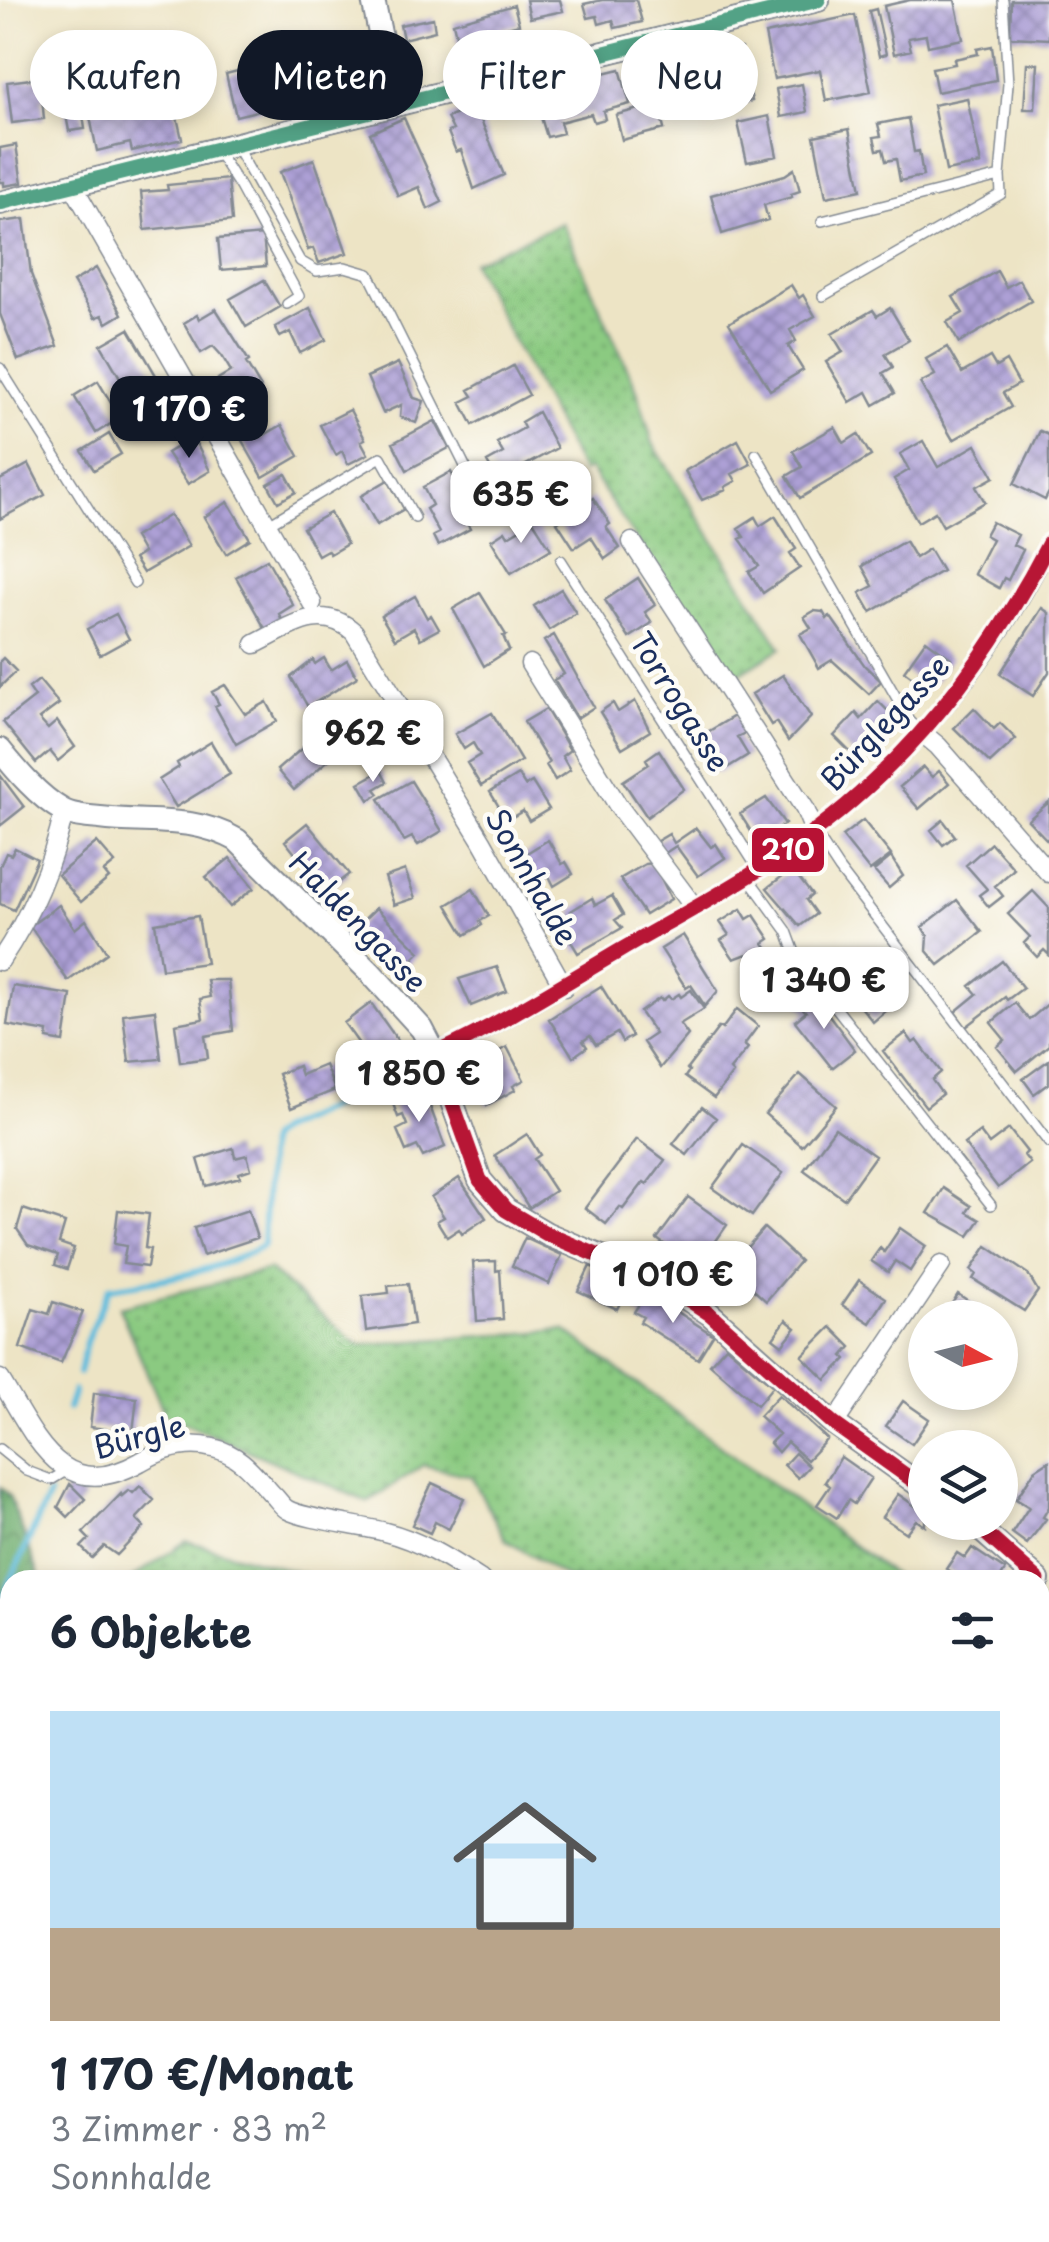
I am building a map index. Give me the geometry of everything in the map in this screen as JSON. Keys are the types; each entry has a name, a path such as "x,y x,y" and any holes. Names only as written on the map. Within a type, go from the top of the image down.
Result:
{"street":[{"path":"374,0 380,30"},
{"path":"423,97 818,0"},
{"path":"0,203 330,120"},
{"path":"73,186 312,603"},
{"name":"Bürglegasse","path":"632,542 806,808 814,831"},
{"name":"Bürglegasse","path":"435,1054 564,987 752,873 857,796 920,731 981,658 1046,556"},
{"name":"Sonnhalde","path":"255,644 311,618 327,616 342,621 354,632 482,841 564,987"},
{"path":"530,664 618,807 694,907"},
{"path":"920,731 938,746 1049,873"},
{"path":"0,750 37,791 64,812 41,888 0,961"},
{"name":"Haldengasse","path":"64,812 213,827 238,840 369,970 422,1029 435,1054 480,1180 506,1210 547,1234 665,1284 710,1314 834,1424 908,1477"},
{"path":"834,1424 942,1264"},
{"name":"Bürgle","path":"0,1379 37,1438 66,1471 93,1478 121,1472 184,1445 214,1448 240,1460 288,1510 417,1542 464,1570"},
{"path":"992,1540 1027,1570"}],"lane":[{"path":"823,296 1002,194 1008,84 1003,0"},
{"path":"225,146 240,186 300,296 286,304"},
{"path":"225,146 300,260 318,271 345,267 369,274 487,510"},
{"path":"822,220 1000,176"},
{"path":"0,368 134,583"},
{"path":"756,454 910,721 920,731"},
{"path":"267,525 381,457 414,518"},
{"name":"Torrogasse","path":"562,560 752,873"},
{"name":"Bürglegasse","path":"814,831 839,870 1049,1143"},
{"path":"752,873 787,931 797,958 991,1205"},
{"path":"0,1449 26,1471 51,1480 66,1471"}],"green space":[{"path":"562,223 637,390 653,444 781,648 729,680 589,469 582,472 472,262"},
{"path":"269,1270 358,1345 565,1330 887,1570 554,1570 506,1540 471,1476 423,1465 368,1502 165,1415 119,1307"},
{"path":"0,1487 9,1495 37,1570 0,1570"},
{"path":"186,1541 289,1570 144,1570"}],"building":[{"path":"526,0 560,0 563,11 530,18"},
{"path":"636,0 642,22 615,28 613,20 599,24 597,16 588,18 584,4"},
{"path":"910,0 955,0 963,39 928,46 926,35 908,38 911,50 894,54 884,6"},
{"path":"1011,0 1049,0 1049,39 1010,37"},
{"path":"514,5 519,24 500,30 455,30 453,23"},
{"path":"876,9 886,54 879,56 869,11"},
{"path":"855,15 871,92 826,101 820,70 774,79 765,34"},
{"path":"433,18 435,31 423,34 423,30 401,30 400,25"},
{"path":"992,46 996,80 937,92 932,68 955,64 954,59 978,54 977,49"},
{"path":"1027,63 1038,64 1035,109 1024,109"},
{"path":"620,69 621,106 603,111 605,119 594,122 601,120 601,74"},
{"path":"237,71 237,116 236,116 226,74"},
{"path":"30,79 30,120 36,120 12,123 7,82"},
{"path":"802,84 807,112 781,117 776,89"},
{"path":"967,98 981,164 946,171 933,105"},
{"path":"621,114 621,120 662,120 664,129 622,140 616,115"},
{"path":"769,116 777,156 747,162 738,123"},
{"path":"908,118 923,176 900,181 896,159 886,161 883,149 877,150 874,137 881,136 878,124"},
{"path":"67,120 84,120 85,129 69,131"},
{"path":"91,120 178,120 182,139 132,151 130,143 97,151"},
{"path":"405,120 442,202 428,209 419,187 398,196 370,133"},
{"path":"448,120 481,120 504,175 474,189 461,150 456,152 448,132 453,130"},
{"path":"542,120 568,120 560,122 563,133 547,137"},
{"path":"849,129 861,190 826,197 814,136"},
{"path":"16,145 22,183 4,186 0,182 0,148"},
{"path":"314,159 347,253 319,263 313,248 308,250 280,172"},
{"path":"794,169 800,191 764,205 768,220 722,234 711,195 785,175"},
{"path":"228,179 232,221 145,230 141,192 168,190 167,185"},
{"path":"24,219 31,274 58,346 18,360 0,314 0,222"},
{"path":"263,235 266,266 221,270 218,239"},
{"path":"96,268 122,314 107,323 102,315 95,318 73,282"},
{"path":"997,271 1006,287 1019,280 1031,301 959,343 947,322 963,313 953,297"},
{"path":"264,280 280,307 246,327 230,299"},
{"path":"791,285 799,298 803,295 815,316 790,330 796,341 788,346 803,370 770,390 729,323"},
{"path":"310,308 326,340 300,353 290,332 280,337 275,327"},
{"path":"890,308 909,340 885,354 893,367 883,373 895,393 874,405 867,392 850,402 826,362 843,352 832,334 873,310 877,316"},
{"path":"216,309 261,388 258,390 263,398 238,412 218,379 231,371 222,356 213,346 201,353 184,323"},
{"path":"129,329 164,389 136,405 101,345"},
{"path":"947,347 962,373 990,357 996,367 1006,361 1019,384 1003,393 1011,407 953,440 920,383 935,375 926,359"},
{"path":"398,363 414,398 424,401 416,423 400,417 401,405 383,413 367,377"},
{"path":"513,366 529,395 473,425 461,402 473,396 469,390"},
{"path":"98,381 120,418 96,433 74,396"},
{"path":"350,410 368,454 348,464 342,451 336,455 320,425"},
{"path":"538,412 557,448 513,472 516,478 501,487 487,462 503,453 497,443 524,428 521,422"},
{"path":"435,421 449,448 407,470 393,443"},
{"path":"282,425 299,456 263,477 240,437 254,429 259,438"},
{"path":"835,427 844,443 858,434 871,456 800,498 787,476 802,467 793,451"},
{"path":"1040,431 1049,435 1049,492 1045,500 1014,484"},
{"path":"109,434 121,454 94,470 82,451"},
{"path":"193,437 210,471 188,484 167,453"},
{"path":"738,440 751,464 732,474 736,481 726,490 702,500 685,471"},
{"path":"923,441 938,467 976,445 994,477 976,487 985,502 943,526 935,512 918,522 894,479 909,470 900,454"},
{"path":"29,464 45,495 0,519 0,480"},
{"path":"451,472 455,480 463,476 475,499 459,508 470,529 438,546 433,536 439,533 426,509 432,505 423,487"},
{"path":"286,474 296,492 278,502 268,484"},
{"path":"388,480 404,509 377,525 361,496"},
{"path":"593,498 620,548 605,559 591,537 574,548 557,522"},
{"path":"228,502 250,539 226,554 204,517"},
{"path":"330,513 347,544 330,554 327,550 318,555 303,528"},
{"path":"170,515 189,546 143,573 134,559 143,553 134,537"},
{"path":"775,516 796,549 790,553 800,568 763,593 749,572 759,566 740,539 744,537 738,528 755,517 760,526"},
{"path":"533,521 551,549 511,573 491,540 505,531 508,536"},
{"path":"992,522 1018,535 1013,545 1023,550 1008,580 1004,578 999,588 974,574 992,539 985,535"},
{"path":"905,541 915,558 929,549 942,571 871,612 860,593 873,586 862,566"},
{"path":"267,559 293,605 279,614 283,622 267,632 236,577"},
{"path":"638,578 655,605 645,612 652,623 629,638 605,600"},
{"path":"561,589 576,613 549,630 534,606"},
{"path":"480,593 506,635 503,636 509,650 484,666 453,609"},
{"path":"415,596 427,618 431,615 439,629 420,639 414,628 395,639 381,616"},
{"path":"1042,608 1049,613 1049,672 1033,696 1000,674"},
{"path":"814,611 823,612 827,619 830,616 865,666 881,681 869,694 832,660 819,668 800,634 811,628 804,617"},
{"path":"116,614 129,639 100,655 87,629"},
{"path":"554,635 594,707 577,718 554,680 564,674 544,641"},
{"path":"926,640 951,658 934,683 930,681 926,687 904,671"},
{"path":"3,658 16,671 0,687 0,661"},
{"path":"324,658 331,670 347,660 357,677 308,707 291,677 313,660 315,664"},
{"path":"783,675 811,717 788,741 776,722 771,725 752,694"},
{"path":"39,680 59,704 39,719 48,729 57,721 75,747 58,761 50,751 36,763 3,722 35,697 29,688"},
{"path":"225,685 245,714 267,702 277,721 236,744 215,706 219,704 212,692"},
{"path":"635,701 650,731 622,748 600,712 613,703 618,712"},
{"path":"878,701 898,721 869,751 866,747 856,758 834,736 856,713 861,719"},
{"path":"974,708 994,729 1000,723 1016,739 990,763 954,728"},
{"path":"546,709 570,750 562,756 570,770 555,780 524,722"},
{"path":"492,713 521,761 481,786 467,763 480,755 473,743 464,749 455,734"},
{"path":"736,715 747,732 737,737 748,755 717,774 696,739"},
{"path":"324,729 341,749 294,790 277,770"},
{"path":"211,742 230,774 176,807 159,780 179,767 177,763"},
{"path":"659,750 684,789 647,817 623,781 649,764 646,759"},
{"path":"923,767 932,777 939,771 949,783 919,809 900,787"},
{"path":"381,771 387,782 375,789 379,794 369,800 359,783"},
{"path":"0,775 24,807 0,826"},
{"path":"518,775 525,786 532,782 549,809 529,821 523,811 507,820 490,792"},
{"path":"411,781 442,831 418,845 412,837 404,841 379,799"},
{"path":"766,798 785,824 757,841 740,814"},
{"path":"1049,802 1049,842 1028,820"},
{"path":"863,820 891,855 870,871 842,836"},
{"path":"943,820 955,836 943,845 931,830"},
{"path":"307,823 349,874 326,892 285,841"},
{"path":"696,828 711,847 716,844 725,858 698,876 676,846 662,855 654,843 669,834 674,843"},
{"path":"548,840 573,874 554,886 549,876 538,883 522,856"},
{"path":"97,842 115,863 104,872 109,878 81,902 58,875"},
{"path":"991,843 1014,869 995,886 1003,896 989,907 979,895 987,889 966,865"},
{"path":"15,848 37,859 14,910 0,904 0,866 6,853 11,855"},
{"path":"891,857 903,876 889,888 874,871"},
{"path":"230,858 254,888 230,907 206,877"},
{"path":"654,863 671,899 645,915 620,879"},
{"path":"792,869 812,895 806,900 816,914 800,926 767,888"},
{"path":"405,870 415,898 394,905 385,877"},
{"path":"473,889 489,916 465,935 447,905"},
{"path":"1033,891 1049,908 1049,955 1044,950 1037,957 1024,943 1030,937 1008,914"},
{"path":"612,896 623,915 615,920 622,928 578,953 561,925 575,917 571,911 592,898 595,905"},
{"path":"957,900 982,932 939,965 927,951 928,936 922,927"},
{"path":"59,905 75,929 86,920 107,953 68,981 30,926"},
{"path":"376,908 420,952 398,974 354,929"},
{"path":"741,909 747,919 754,915 770,939 764,943 776,959 761,972 747,954 734,959 721,940 729,935 720,922"},
{"path":"198,916 206,963 162,969 155,923"},
{"path":"683,935 718,991 705,1006 691,985 686,988 661,949"},
{"path":"871,953 893,982 890,985 900,999 873,1022 849,992 854,988 844,975"},
{"path":"1002,961 1023,988 966,1027 955,1012 977,994 970,986"},
{"path":"497,967 507,991 471,1006 459,979"},
{"path":"207,980 228,980 233,1031 205,1036 208,1058 180,1062 175,1024 203,1019 200,999 210,997"},
{"path":"13,986 71,995 64,1042 47,1039 48,1032 7,1025"},
{"path":"601,986 632,1036 622,1042 617,1033 596,1045 590,1036 583,1041 587,1047 573,1057 549,1019"},
{"path":"691,990 704,1009 680,1024 688,1035 660,1068 643,1042 655,1034 640,1012 660,998 662,1001 679,994 681,997"},
{"path":"812,992 855,1050 832,1068 795,1021 806,1012 799,1004"},
{"path":"371,1003 406,1052 379,1072 344,1023"},
{"path":"1015,1003 1029,1020 1049,1003 1049,1045 1017,1071 997,1047 1005,1040 991,1023"},
{"path":"737,1009 758,1026 744,1045 748,1048 730,1070 733,1073 714,1098 685,1077 687,1069"},
{"path":"155,1010 161,1059 129,1062 123,1014"},
{"path":"906,1033 913,1043 917,1040 941,1072 932,1080 942,1094 926,1107 883,1051"},
{"path":"507,1047 524,1080 513,1086 515,1090 487,1105 471,1075 495,1062 492,1055"},
{"path":"1049,1060 1049,1083 1034,1094 1023,1079"},
{"path":"325,1065 335,1090 291,1108 278,1074 298,1066 301,1075"},
{"path":"800,1074 836,1106 802,1146 765,1114"},
{"path":"424,1090 445,1147 423,1157 417,1146 406,1151 397,1130 407,1125 403,1115 398,1117 393,1104"},
{"path":"702,1107 716,1118 687,1155 673,1144"},
{"path":"835,1128 875,1156 844,1199 804,1170"},
{"path":"1009,1129 1027,1152 1024,1155 1030,1163 998,1188 964,1144 980,1132 989,1144"},
{"path":"527,1134 540,1155 534,1159 555,1191 529,1208 495,1155"},
{"path":"637,1139 665,1160 647,1184 644,1182 606,1224 585,1208"},
{"path":"743,1145 783,1173 752,1216 712,1188"},
{"path":"233,1148 235,1158 247,1155 251,1169 239,1173 240,1177 206,1186 198,1159"},
{"path":"459,1178 486,1218 462,1234 459,1229 447,1237 437,1221 444,1217 431,1197"},
{"path":"944,1188 971,1206 967,1212 980,1220 969,1236 928,1213"},
{"path":"688,1197 727,1225 697,1268 657,1239"},
{"path":"23,1209 65,1223 59,1243 74,1248 67,1269 55,1265 58,1255 28,1245 17,1229"},
{"path":"118,1210 149,1214 147,1267 123,1264 126,1246 114,1244"},
{"path":"248,1210 257,1238 203,1256 194,1228"},
{"path":"764,1228 800,1261 766,1301 729,1268"},
{"path":"900,1228 926,1246 910,1271 895,1261 888,1272 871,1261 880,1248 884,1252"},
{"path":"525,1238 562,1255 549,1284 512,1266"},
{"path":"987,1246 1028,1274 1038,1291 1024,1311 1018,1307 1018,1300 1006,1300 973,1279 976,1274 971,1270"},
{"path":"496,1261 503,1319 477,1321 473,1262"},
{"path":"590,1266 629,1284 617,1309 578,1291"},
{"path":"859,1280 886,1298 870,1323 842,1305"},
{"path":"408,1284 414,1324 366,1331 362,1296 389,1293 388,1286"},
{"path":"647,1292 713,1335 698,1359 640,1322 643,1317 634,1312"},
{"path":"53,1302 83,1312 61,1363 20,1348 33,1309 49,1314"},
{"path":"786,1320 796,1328 782,1345 773,1338"},
{"path":"831,1327 851,1347 843,1356 846,1359 826,1380 802,1356"},
{"path":"726,1346 773,1386 757,1405 710,1364"},
{"path":"94,1393 137,1398 133,1432 90,1427"},
{"path":"779,1395 827,1439 807,1460 787,1442 778,1452 770,1443 779,1434 759,1416"},
{"path":"903,1401 908,1410 916,1410 929,1419 922,1430 908,1430 908,1441 886,1426"},
{"path":"795,1453 809,1466 798,1478 784,1465"},
{"path":"841,1457 871,1478 854,1504 848,1500 837,1518 817,1505 830,1486 825,1482"},
{"path":"1049,1461 1049,1507 1043,1517 1046,1519 1027,1544 1018,1537 1018,1524 1029,1507 1018,1500 1018,1496 1035,1470"},
{"path":"432,1483 464,1498 449,1529 435,1522 430,1533 412,1525"},
{"path":"70,1484 85,1499 68,1517 58,1507"},
{"path":"140,1486 154,1500 136,1519 144,1527 117,1555 104,1546 92,1558 81,1547 89,1539 83,1533 121,1494 129,1490 133,1493"},
{"path":"898,1494 908,1501 906,1533 882,1517"},
{"path":"972,1548 1005,1570 946,1569 957,1553 965,1558"}],"waterway":[{"path":"79,1373 86,1342 109,1288 207,1269 263,1246 268,1140 278,1131 422,1067"},
{"path":"68,1409 74,1391"},
{"path":"15,1570 49,1495"}],"transit line":[{"path":"0,203 818,0"},
{"name":"210","path":"435,1054 729,888 832,818 870,785 939,712 998,630 1049,543"},
{"name":"210","path":"435,1054 480,1180 506,1210 547,1234 665,1284 710,1314 834,1424 908,1477"},
{"name":"210","path":"993,1540 1027,1570"}]}
